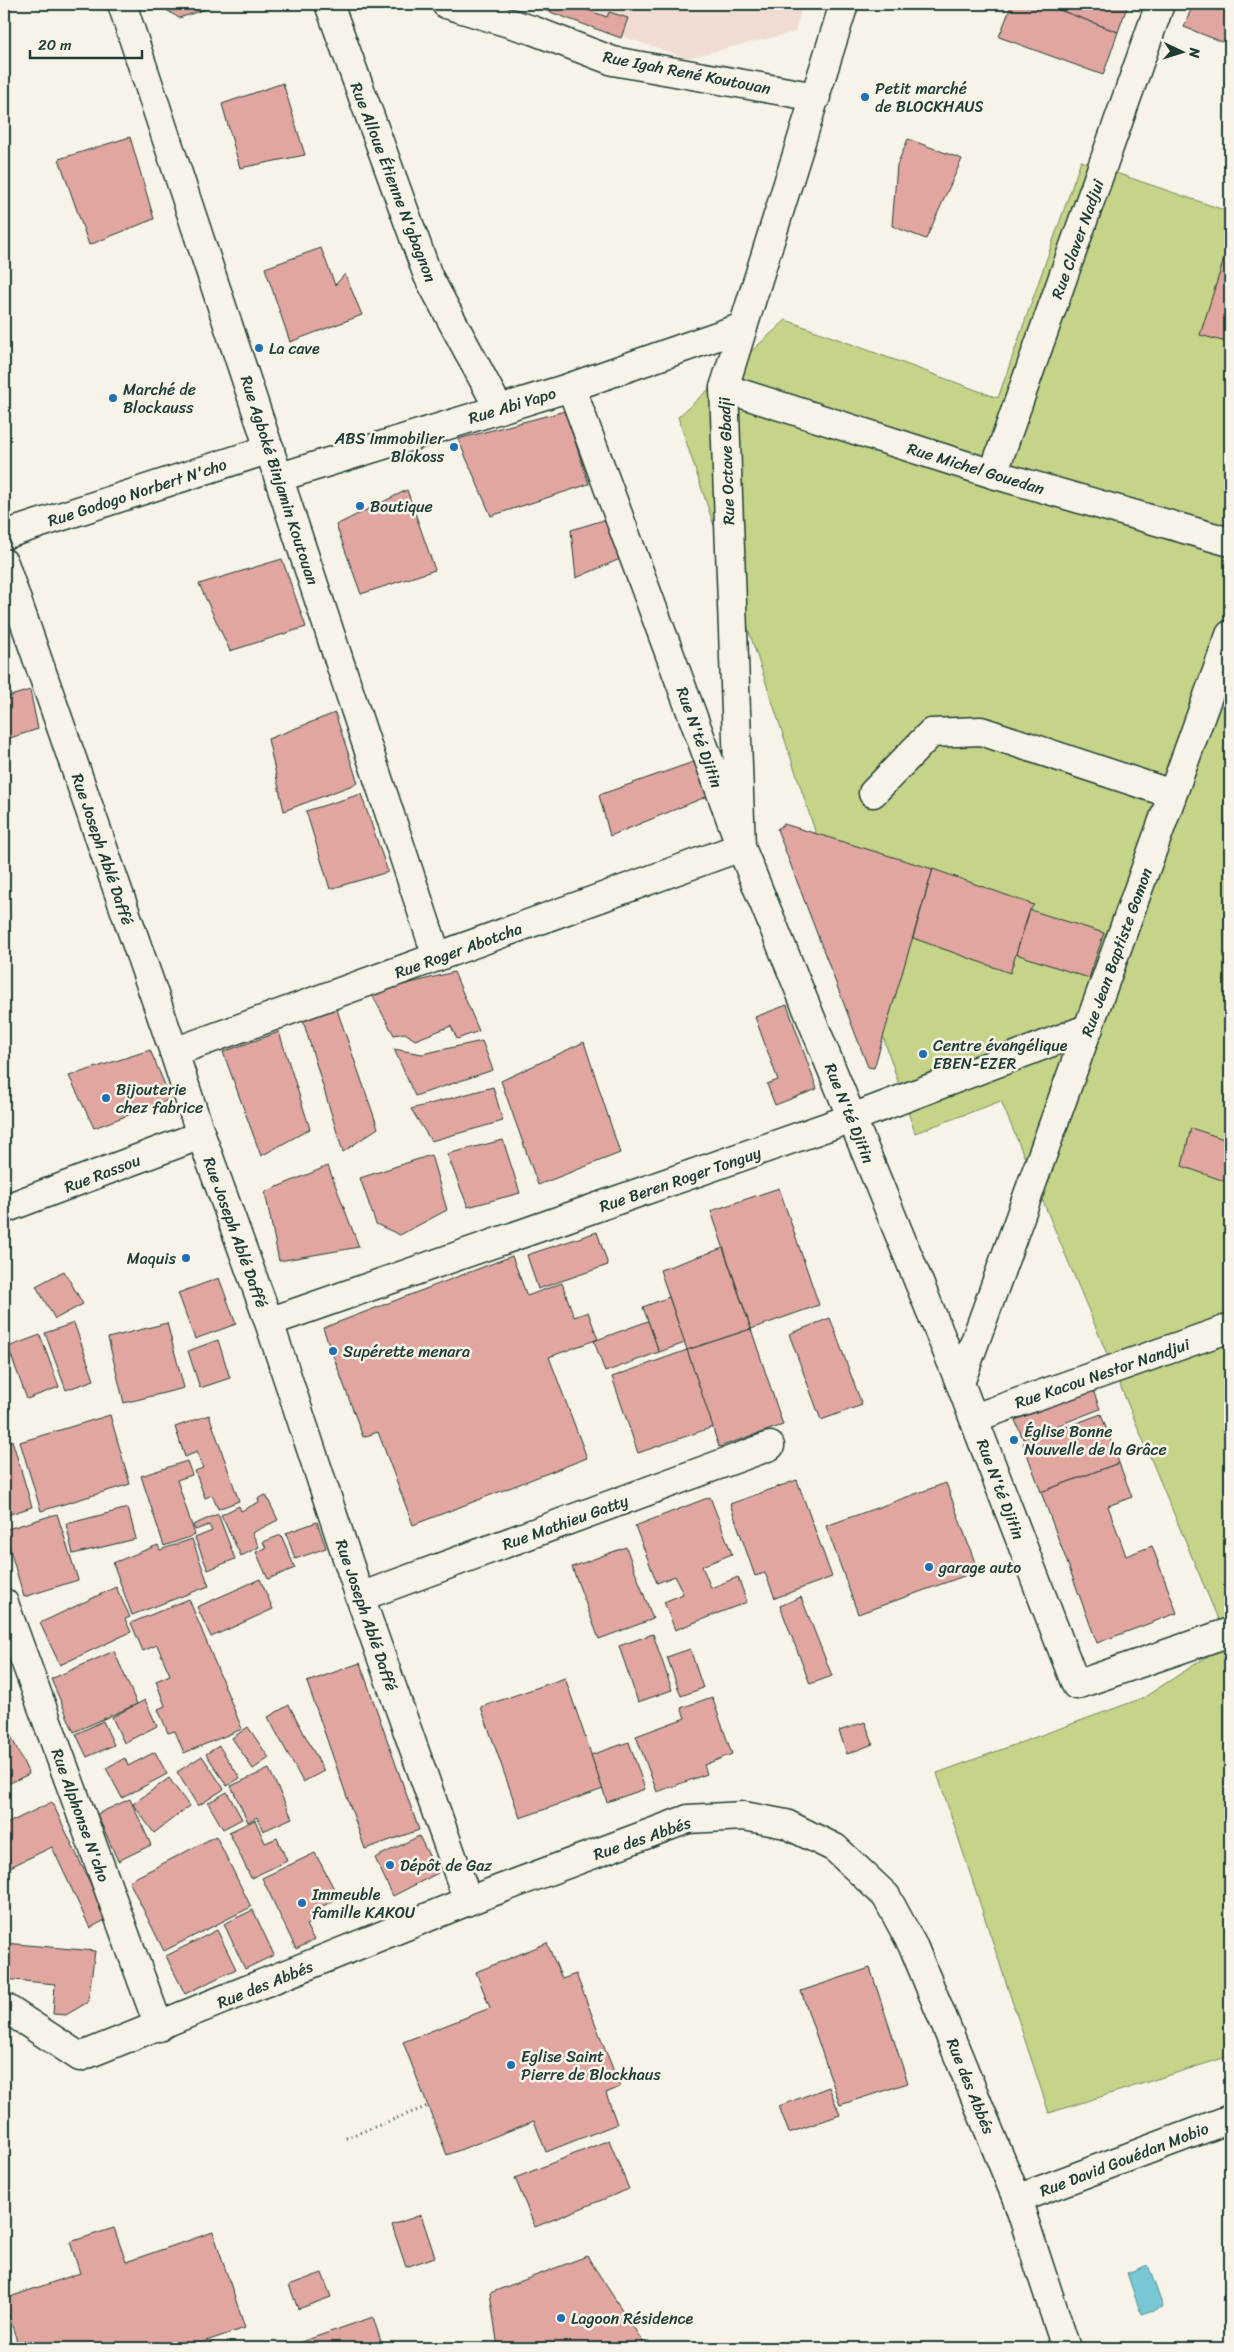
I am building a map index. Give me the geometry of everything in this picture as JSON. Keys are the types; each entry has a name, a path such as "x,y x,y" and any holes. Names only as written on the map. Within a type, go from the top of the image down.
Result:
{"street":[{"name":"Rue Agboké Binjamin Koutouan","path":"122,4 280,477 437,957"},
{"name":"Rue Alloue Étienne N'gbagnon","path":"329,4 428,276 499,409"},
{"name":"Rue Igah René Koutouan","path":"446,4 532,30 613,61 816,97"},
{"name":"Rue Octave Gbadji","path":"741,847 724,388 844,4"},
{"name":"Rue Claver Nadjui","path":"993,474 1160,4"},
{"name":"Rue Abi Yapo","path":"280,477 571,387 743,327"},
{"name":"Rue N'té Djitin","path":"571,387 741,847 974,1418 1076,1685 1230,1632"},
{"name":"Rue Michel Gouedan","path":"724,388 993,474 1230,542"},
{"name":"Rue Godogo Norbert N'cho","path":"4,535 270,448"},
{"name":"Rue Joseph Ablé Daffé","path":"4,563 201,1135 269,1322 360,1597 468,1901"},
{"name":"Rue Jean Baptiste Gomon","path":"960,1383 1230,635"},
{"path":"873,793 931,734 981,731 1172,794"},
{"name":"Rue Roger Abotcha","path":"174,1052 741,847"},
{"name":"Rue Beren Roger Tonguy","path":"269,1322 852,1118 1089,1028"},
{"name":"Rue Rassou","path":"4,1210 201,1135"},
{"name":"Rue Kacou Nestor Nandjui","path":"974,1418 1230,1328"},
{"name":"Rue Mathieu Gatty","path":"360,1597 770,1446"},
{"name":"Rue Alphonse N'cho","path":"4,1603 159,2027"},
{"name":"Rue des Abbés","path":"4,2007 80,2057 159,2027 468,1901 688,1819 744,1816 786,1824 835,1848 886,1896 914,1948 1017,2199 1066,2348"},
{"name":"Rue David Gouédan Mobio","path":"1017,2199 1230,2119"}],"path":[{"path":"346,2138 428,2106"}],"shaded area":[{"path":"526,4 803,4 795,32 687,58"}],"green space":[{"path":"1081,161 1230,212 1230,2056 1049,2113 937,1773 1143,1698 1228,1643 1001,1101 915,1133 678,417 786,320 998,398"}],"water":[{"path":"1148,2265 1163,2307 1141,2314 1127,2273"}],"building":[{"path":"157,4 221,4 179,18"},
{"path":"526,4 553,4 550,12"},
{"path":"553,4 570,4 607,17 609,12 628,18 621,38 550,12"},
{"path":"1012,4 1044,4 1118,32 1103,75 999,37"},
{"path":"1044,4 1128,4 1118,32"},
{"path":"1193,4 1230,4 1230,45 1184,27"},
{"path":"283,83 305,155 240,168 222,104"},
{"path":"130,137 154,219 89,245 59,159"},
{"path":"908,139 962,159 926,239 892,226 897,165"},
{"path":"1230,240 1230,343 1200,335"},
{"path":"321,248 335,285 345,274 362,315 290,342 265,268"},
{"path":"565,411 589,484 491,516 458,439"},
{"path":"407,490 435,570 361,594 336,525"},
{"path":"607,519 627,556 576,578 571,530"},
{"path":"282,559 306,627 230,651 199,584"},
{"path":"30,690 38,729 4,740 4,698"},
{"path":"335,713 358,783 284,811 268,739"},
{"path":"699,760 708,796 610,836 599,795"},
{"path":"361,794 388,872 330,889 306,811"},
{"path":"784,824 933,869 874,1068 868,1067 777,829"},
{"path":"933,869 1034,905 1030,910 1010,973 913,938"},
{"path":"1030,910 1104,933 1089,978 1016,954"},
{"path":"454,972 479,1031 457,1039 451,1026 415,1040 405,1033 394,1035 371,993"},
{"path":"787,1005 817,1089 775,1105 767,1084 778,1080 755,1017"},
{"path":"336,1007 378,1128 343,1152 301,1014"},
{"path":"279,1032 310,1129 261,1156 223,1052"},
{"path":"482,1041 493,1070 415,1096 394,1049 422,1054"},
{"path":"584,1042 620,1153 538,1185 501,1081"},
{"path":"150,1050 171,1099 94,1128 69,1076"},
{"path":"493,1087 503,1121 431,1141 411,1109"},
{"path":"1191,1128 1230,1141 1230,1183 1182,1166"},
{"path":"503,1140 520,1193 468,1207 447,1154"},
{"path":"431,1155 447,1210 400,1235 376,1224 360,1178"},
{"path":"328,1166 359,1247 279,1261 265,1192"},
{"path":"779,1188 819,1305 751,1329 711,1211"},
{"path":"597,1232 608,1265 538,1289 527,1255"},
{"path":"723,1248 751,1329 687,1350 660,1270"},
{"path":"512,1256 527,1296 562,1283 574,1317 588,1312 598,1339 549,1357 587,1458 413,1525 378,1432 363,1437 323,1328"},
{"path":"64,1271 83,1304 55,1319 36,1286"},
{"path":"219,1278 236,1324 195,1339 178,1293"},
{"path":"669,1297 685,1343 659,1352 643,1307"},
{"path":"830,1318 862,1405 821,1420 789,1334"},
{"path":"648,1321 659,1352 605,1372 594,1341"},
{"path":"74,1323 94,1380 66,1390 45,1333"},
{"path":"167,1323 184,1388 124,1403 108,1338"},
{"path":"751,1329 783,1425 719,1447 687,1350"},
{"path":"40,1335 59,1387 27,1399 8,1347"},
{"path":"218,1340 230,1378 200,1388 188,1351"},
{"path":"687,1350 713,1427 638,1453 612,1377"},
{"path":"1093,1390 1100,1409 1023,1439 1015,1420"},
{"path":"1101,1414 1119,1463 1041,1492 1023,1443"},
{"path":"110,1415 130,1484 41,1511 20,1442"},
{"path":"209,1415 239,1501 218,1509 212,1495 205,1498 195,1471 203,1468 197,1452 185,1457 175,1427"},
{"path":"12,1440 32,1507 4,1516 4,1443"},
{"path":"187,1461 192,1475 177,1480 195,1535 164,1546 141,1476"},
{"path":"1119,1463 1132,1497 1108,1506 1126,1556 1152,1546 1177,1613 1097,1643 1041,1492"},
{"path":"797,1480 832,1577 775,1598 765,1573 755,1576 730,1504"},
{"path":"946,1483 978,1571 858,1614 826,1526"},
{"path":"266,1495 278,1520 252,1533 259,1547 241,1556 221,1515 239,1506 241,1511 259,1502 258,1498"},
{"path":"710,1497 732,1554 702,1566 711,1588 738,1577 747,1602 675,1630 664,1602 683,1594 675,1576 657,1583 635,1526"},
{"path":"128,1508 136,1539 73,1554 66,1524"},
{"path":"57,1514 78,1580 24,1597 4,1530"},
{"path":"218,1514 235,1559 208,1570 195,1538 212,1531 209,1525 195,1530 193,1525"},
{"path":"317,1522 326,1548 295,1559 286,1533"},
{"path":"281,1535 295,1568 268,1579 256,1552 266,1548 263,1542"},
{"path":"192,1539 209,1586 132,1615 113,1563 158,1545 160,1550"},
{"path":"626,1547 653,1619 599,1639 572,1567"},
{"path":"260,1579 273,1609 211,1637 197,1607"},
{"path":"116,1587 130,1617 125,1619 131,1632 60,1665 40,1623"},
{"path":"801,1597 832,1676 810,1684 780,1606"},
{"path":"189,1599 242,1729 184,1753 175,1731 168,1733 158,1709 165,1706 156,1681 170,1675 157,1645 143,1651 131,1623"},
{"path":"653,1634 672,1690 638,1702 619,1646"},
{"path":"690,1649 703,1688 681,1696 667,1657"},
{"path":"114,1651 137,1704 74,1732 51,1679"},
{"path":"360,1663 419,1830 365,1849 307,1682"},
{"path":"565,1678 603,1789 520,1818 481,1707"},
{"path":"712,1697 732,1754 704,1765 707,1774 657,1792 636,1736 685,1718 681,1708"},
{"path":"145,1700 157,1726 124,1743 112,1717"},
{"path":"289,1705 324,1771 303,1782 268,1717"},
{"path":"103,1721 114,1745 87,1757 76,1734"},
{"path":"865,1722 873,1744 847,1754 839,1731"},
{"path":"248,1727 269,1758 253,1769 232,1738"},
{"path":"10,1734 29,1774 4,1786 4,1737"},
{"path":"629,1742 645,1789 607,1802 591,1755"},
{"path":"219,1746 240,1778 227,1786 206,1754"},
{"path":"155,1752 167,1774 122,1798 106,1768 125,1758 128,1766"},
{"path":"202,1756 224,1789 198,1806 177,1772"},
{"path":"269,1769 292,1818 263,1831 257,1817 248,1822 231,1786"},
{"path":"169,1778 189,1806 154,1833 133,1804"},
{"path":"227,1792 242,1819 223,1829 208,1803"},
{"path":"130,1799 151,1845 118,1861 97,1814"},
{"path":"52,1802 107,1919 90,1928 52,1847 4,1870 4,1825"},
{"path":"255,1820 265,1843 277,1838 287,1861 251,1878 229,1832"},
{"path":"216,1836 251,1907 164,1951 129,1881"},
{"path":"419,1836 438,1873 393,1896 375,1858"},
{"name":"Immeuble famille KAKOU","path":"315,1853 339,1898 319,1908 323,1916 306,1925 314,1940 296,1949 262,1878"},
{"path":"253,1910 274,1955 245,1969 224,1924"},
{"path":"217,1930 236,1969 185,1994 166,1956"},
{"path":"4,1943 95,1951 88,2002 66,2015 53,2014 55,1984 4,1979"},
{"name":"Eglise Saint Pierre de Blockhaus","path":"547,1943 562,1979 576,1974 620,2087 606,2093 617,2124 546,2152 534,2121 447,2155 403,2042 490,2008 476,1972"},
{"path":"870,1968 908,2083 840,2105 801,1991"},
{"path":"829,2087 840,2115 789,2133 779,2106"},
{"path":"609,2140 629,2189 535,2227 515,2178"},
{"path":"421,2215 435,2257 406,2267 392,2225"},
{"path":"114,2228 126,2262 213,2232 245,2328 185,2348 19,2348 4,2299 80,2273 70,2242"},
{"name":"Lagoon Résidence","path":"587,2256 643,2342 643,2348 498,2348 490,2293"},
{"path":"322,2273 331,2297 298,2309 289,2285"},
{"path":"373,2317 383,2348 300,2348 298,2343"}],"place":[{"name":"Petit marché de BLOCKHAUS","path":"865,97"},
{"name":"La cave","path":"259,348"},
{"name":"Marché de Blockauss","path":"113,398"},
{"name":"ABS Immobilier Blokoss","path":"454,447"},
{"name":"Boutique","path":"360,506"},
{"name":"Centre évangélique EBEN-EZER","path":"923,1054"},
{"name":"Bijouterie chez fabrice","path":"106,1098"},
{"name":"Maquis","path":"186,1258"},
{"name":"Supérette menara","path":"333,1351"},
{"name":"Église Bonne Nouvelle de la Grâce","path":"1014,1440"},
{"name":"garage auto","path":"929,1567"},
{"name":"Dépôt de Gaz","path":"390,1865"},
{"name":"Immeuble famille KAKOU","path":"302,1903"},
{"name":"Eglise Saint Pierre de Blockhaus","path":"511,2065"},
{"name":"Lagoon Résidence","path":"561,2318"}]}
